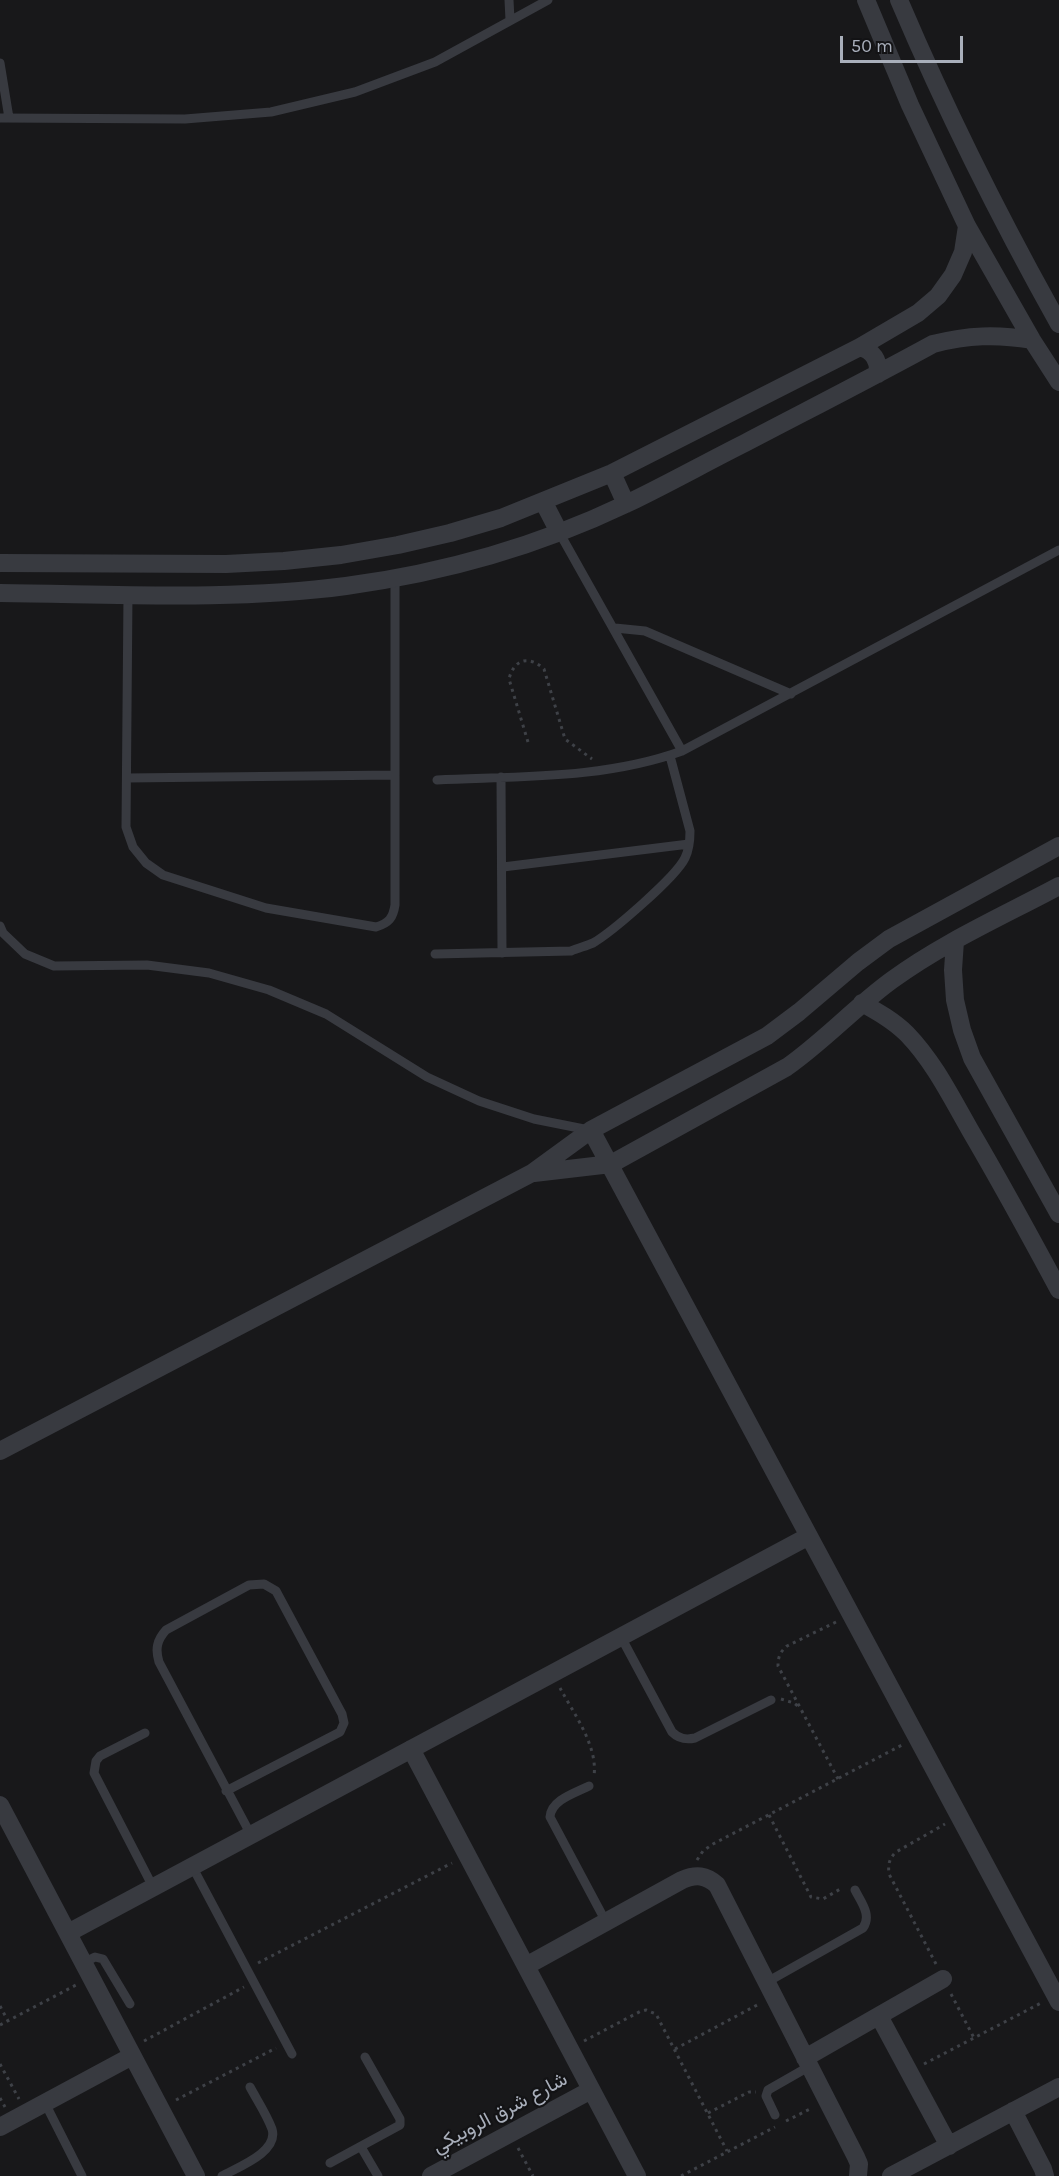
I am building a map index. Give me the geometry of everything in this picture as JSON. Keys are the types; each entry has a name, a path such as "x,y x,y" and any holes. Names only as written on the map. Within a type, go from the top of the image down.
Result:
{"street":[{"path":"866,0 910,105 967,226 1032,340 1059,382"},
{"path":"899,0 971,160 1059,324"},
{"path":"0,563 226,564 284,561 341,555 398,545 491,521 612,473 860,347 918,313 938,296 956,267 963,252 967,226"},
{"path":"0,593 226,595 306,590 400,577 501,552 559,532 626,504 933,344 957,338 991,335 1032,340"},
{"path":"860,347 873,353 879,366 879,374"},
{"path":"612,473 626,504"},
{"path":"543,501 559,532"},
{"path":"398,545 400,577"},
{"path":"226,564 226,595"},
{"path":"0,1451 532,1173 591,1130 767,1035 889,939 1059,846"},
{"path":"532,1173 611,1164 787,1067 813,1049 862,1004 914,964 1059,886"},
{"path":"955,940 953,970 955,1000 972,1058 1059,1214"},
{"path":"862,1004 892,1022 923,1052 1012,1202 1059,1290"},
{"path":"591,1130 1057,1999"},
{"path":"68,1933 809,1536"},
{"path":"411,1749 637,2176"},
{"path":"0,1805 196,2176"},
{"path":"526,1966 691,1876 710,1879 717,1885 859,2164 858,2176"},
{"path":"807,2062 879,2016 944,1979"},
{"path":"879,2016 949,2146"},
{"path":"0,2127 131,2053"},
{"path":"891,2176 1059,2087"},
{"name":"شارع شرق الروبيكي","path":"431,2176 591,2090"},
{"path":"1013,2111 1045,2176"}],"lane":[{"path":"509,0 510,20"},
{"path":"0,63 4,118 185,119 271,112 355,92 425,65 549,0"},
{"path":"559,532 615,628 682,751"},
{"path":"437,780 586,772 670,756 791,694 1059,550"},
{"path":"128,594 126,827 133,847 146,863 163,875 266,908 376,927 386,924 393,915 395,905 395,776 400,577"},
{"path":"615,628 645,632 791,694"},
{"path":"435,954 571,951 592,943 609,931 677,871 685,858 690,831 670,756"},
{"path":"126,778 395,776"},
{"path":"501,777 502,953"},
{"path":"503,867 689,844"},
{"path":"0,926 3,933 25,954 54,966 147,965 209,973 269,990 326,1014 427,1077 479,1101 534,1119 591,1130"},
{"path":"226,1791 340,1732 344,1723 342,1714 276,1591 264,1584 249,1585 166,1630 160,1636 157,1645 159,1662 226,1791 251,1834"},
{"path":"621,1637 672,1732 683,1739 695,1738 771,1700"},
{"path":"145,1733 100,1756 96,1761 94,1773 153,1887"},
{"path":"589,1786 555,1804 550,1817 606,1922"},
{"path":"192,1866 292,2054"},
{"path":"770,1989 863,1928 867,1914 855,1890"},
{"path":"87,1970 95,1957 104,1959 130,2004"},
{"path":"330,2163 398,2127 400,2122 365,2057"},
{"path":"776,2115 768,2100 767,2093 770,2087 807,2062"},
{"path":"222,2176 265,2152 272,2141 272,2128 250,2087"},
{"path":"45,2103 82,2176"},
{"path":"361,2147 378,2176"}],"path":[{"path":"528,741 509,679 512,669 518,662 528,660 537,662 544,669 565,739 605,769"},
{"path":"838,1779 778,1666 780,1654 787,1646 851,1614"},
{"path":"552,1674 592,1750 595,1774 589,1786"},
{"path":"771,1700 787,1700 801,1708"},
{"path":"691,1876 703,1851 917,1737"},
{"path":"769,1815 811,1897 823,1899 843,1888 855,1890"},
{"path":"959,1816 896,1852 888,1866 889,1874 974,2038"},
{"path":"247,1969 466,1855"},
{"path":"0,2025 87,1970"},
{"path":"131,2053 253,1982"},
{"path":"675,2049 770,1989"},
{"path":"909,2072 1057,1999"},
{"path":"0,2006 8,2021"},
{"path":"569,2049 641,2011 646,2010 656,2014 727,2151"},
{"path":"160,2108 286,2043"},
{"path":"0,2064 26,2113"},
{"path":"708,2113 749,2092 767,2093"},
{"path":"681,2176 827,2100"},
{"path":"511,2133 533,2176"}]}
